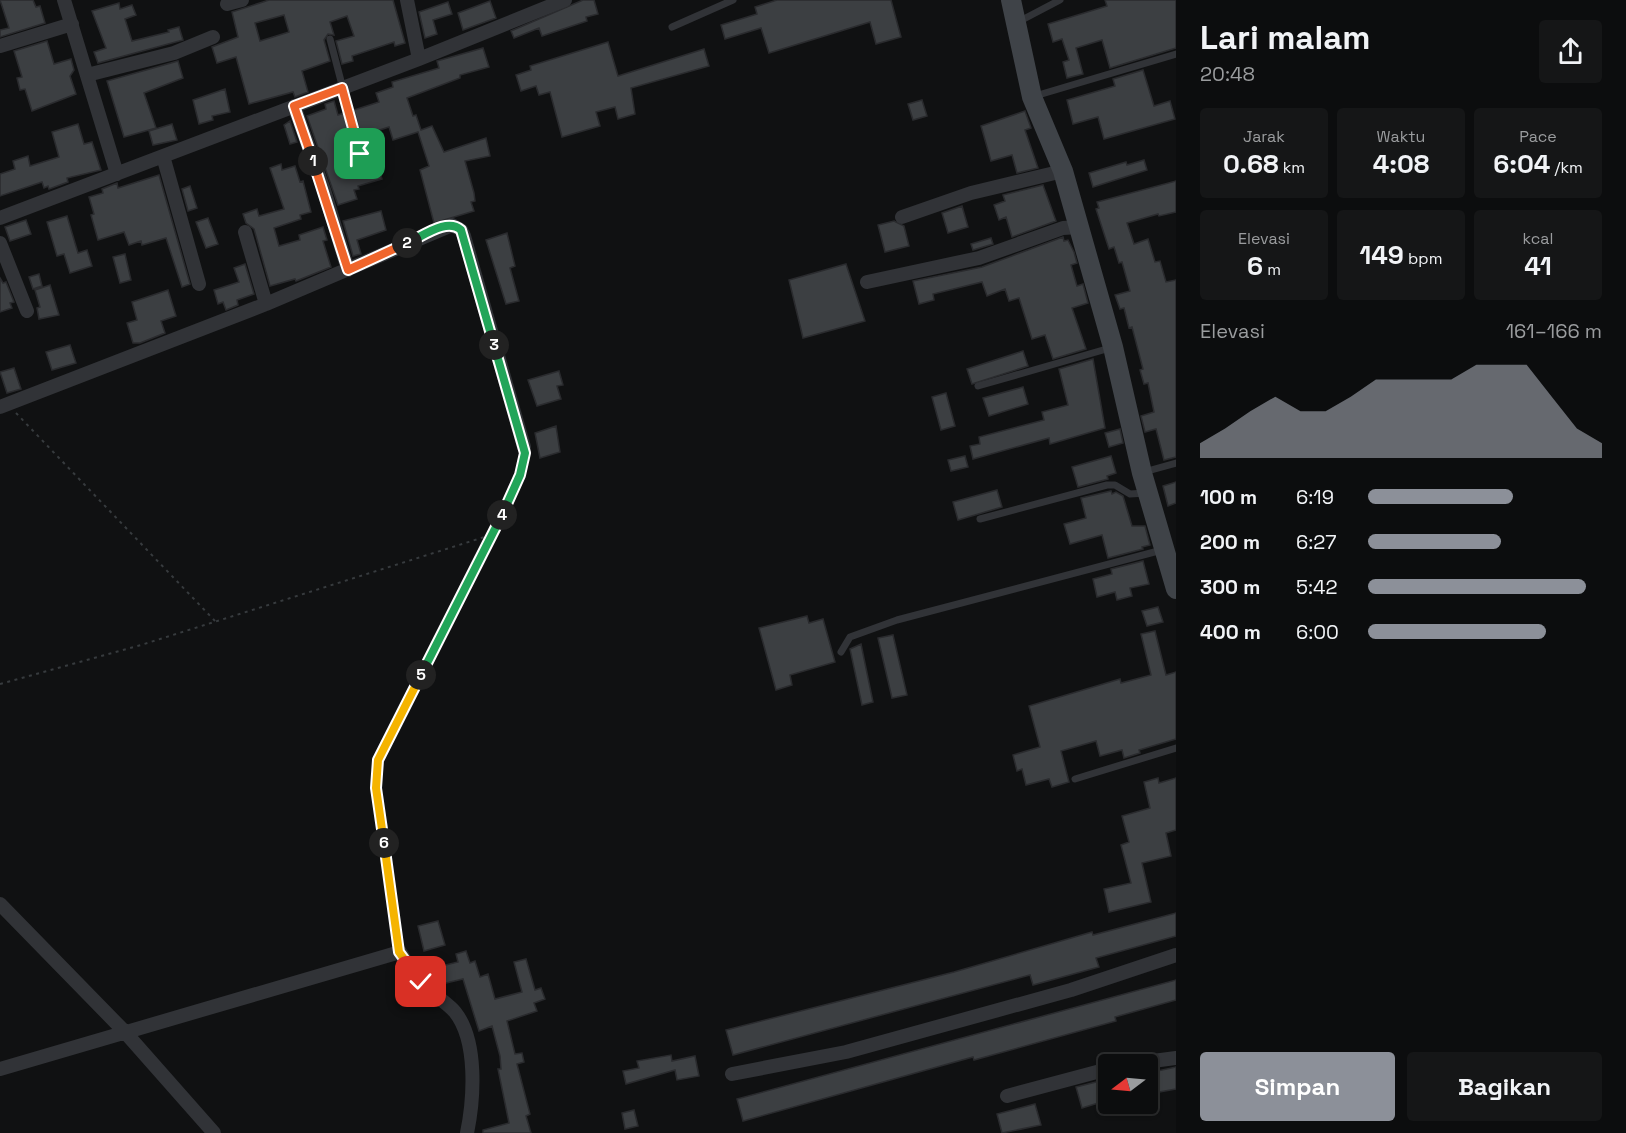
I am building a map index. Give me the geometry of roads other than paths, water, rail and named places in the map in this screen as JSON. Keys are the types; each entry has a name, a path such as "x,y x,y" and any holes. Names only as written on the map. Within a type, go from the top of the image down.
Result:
{"street":[{"path":"64,0 117,174"},
{"path":"227,4 242,0"},
{"path":"407,0 419,59"},
{"path":"0,218 419,59 565,0"},
{"path":"1011,0 1032,97 1063,171 1113,347 1142,473 1166,546 1176,589"},
{"path":"0,46 72,24"},
{"path":"87,75 174,53 213,37"},
{"path":"294,106 324,190 348,270"},
{"path":"163,156 199,284"},
{"path":"902,217 971,193 1063,171"},
{"path":"4,406 348,270 447,225 456,226 461,230 524,447"},
{"path":"867,282 979,258 1063,228 1079,226"},
{"path":"245,232 266,303"},
{"path":"0,243 27,311"},
{"path":"0,904 124,1031 214,1133"},
{"path":"0,1069 399,952 421,982 450,1007 461,1021 468,1043 473,1083 467,1133"},
{"path":"732,1074 846,1052 1071,990 1176,955"},
{"path":"1158,1060 1176,1058"},
{"path":"1007,1096 1098,1072"}],"lane":[{"path":"672,27 733,0"},
{"path":"1017,22 1060,0"},
{"path":"330,39 360,154"},
{"path":"1032,97 1176,54"},
{"path":"978,386 1113,347"},
{"path":"1142,473 1176,463"},
{"path":"980,519 1107,485 1115,485 1130,495 1148,493"},
{"path":"840,652 850,637 897,620 1166,546"},
{"path":"1075,780 1176,748"}]}
